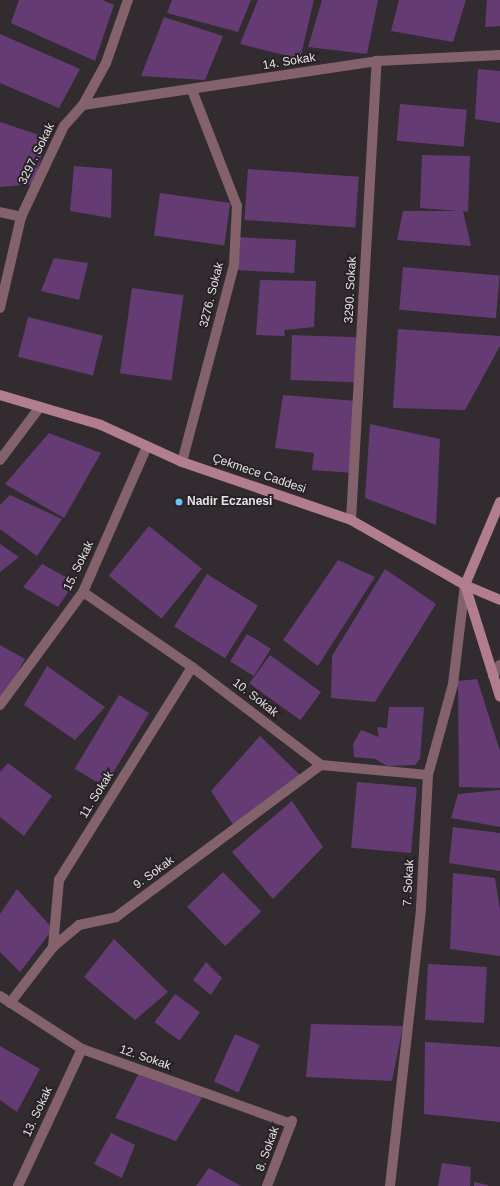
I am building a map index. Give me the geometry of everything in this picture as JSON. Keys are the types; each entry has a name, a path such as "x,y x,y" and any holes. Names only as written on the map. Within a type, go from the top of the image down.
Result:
{"main road":[{"name":"Çekmece Caddesi","path":"0,395 101,425 182,462 351,520 465,585 500,600"},
{"path":"500,502 465,585 500,697"}],"street":[{"name":"3297. Sokak","path":"0,308 21,217 64,126 83,105 106,63 128,0"},
{"name":"14. Sokak","path":"83,105 192,90 377,61 500,55"},
{"name":"3290. Sokak","path":"351,520 377,61"},
{"name":"3276. Sokak","path":"182,462 234,265 237,206 192,90"},
{"path":"0,212 21,217"},
{"path":"0,460 40,407"},
{"name":"15. Sokak","path":"0,705 83,592 147,446"},
{"name":"7. Sokak","path":"390,1186 421,908 428,775 453,684 465,585"},
{"name":"10. Sokak","path":"83,592 192,666 321,765"},
{"path":"493,676 500,665"},
{"name":"11. Sokak","path":"53,947 59,880 192,666"},
{"path":"321,765 428,775"},
{"name":"9. Sokak","path":"10,1003 53,947 79,925 116,917 321,765"},
{"name":"12. Sokak","path":"0,996 82,1049 291,1122"},
{"name":"13. Sokak","path":"18,1186 82,1049"},
{"name":"8. Sokak","path":"267,1186 291,1122"}],"building":[{"path":"19,0 103,0 114,5 95,61 11,23"},
{"path":"172,0 251,0 238,32 167,13"},
{"path":"258,0 314,0 300,59 240,44"},
{"path":"322,0 378,0 367,54 308,47"},
{"path":"399,0 466,0 453,42 391,31"},
{"path":"487,0 500,0 500,26 485,27"},
{"path":"164,17 223,36 205,80 141,76"},
{"path":"0,34 80,69 59,108 0,83"},
{"path":"478,69 500,71 500,123 475,119"},
{"path":"400,104 467,110 464,147 397,141"},
{"path":"0,122 45,137 35,184 0,187"},
{"path":"422,155 470,156 468,212 463,211 471,246 397,240 403,211 459,211 420,208"},
{"path":"74,166 112,169 111,218 70,211"},
{"path":"248,169 359,177 355,228 244,220"},
{"path":"160,193 230,203 224,245 154,236"},
{"path":"237,237 296,240 294,273 235,270"},
{"path":"54,258 88,263 79,300 41,291"},
{"path":"403,267 500,275 496,318 399,310"},
{"path":"260,280 316,281 314,327 284,330 285,336 256,335"},
{"path":"132,288 183,295 172,380 120,373"},
{"path":"28,317 103,336 93,375 18,357"},
{"path":"398,329 500,336 500,346 465,410 393,408"},
{"path":"292,335 362,337 360,382 290,380"},
{"path":"283,395 356,401 353,473 312,470 314,453 275,448"},
{"path":"370,424 440,439 436,525 365,498"},
{"path":"49,433 101,453 64,518 5,484"},
{"path":"10,495 62,519 37,556 0,529 0,505"},
{"path":"149,526 202,569 162,619 109,576"},
{"path":"0,544 19,557 0,572"},
{"path":"338,560 375,577 318,666 283,640"},
{"path":"42,564 75,582 58,607 23,587"},
{"path":"385,569 436,604 375,702 331,698 332,656"},
{"path":"207,574 258,606 225,658 174,627"},
{"path":"247,634 271,649 254,676 230,661"},
{"path":"0,645 25,659 4,699 0,697"},
{"path":"270,655 321,692 300,720 249,683"},
{"path":"47,666 105,707 75,740 24,705"},
{"path":"477,679 500,751 500,788 459,787 458,681"},
{"path":"119,695 149,713 105,787 75,769"},
{"path":"389,707 424,707 420,759 415,765 387,766 375,759 354,757 353,744 361,730 379,737 377,727 387,728"},
{"path":"260,736 302,777 234,826 211,791"},
{"path":"8,763 52,796 24,836 0,817 0,772"},
{"path":"357,782 417,787 411,853 351,848"},
{"path":"500,790 500,827 451,818 458,794"},
{"path":"292,801 323,847 273,899 232,852"},
{"path":"453,827 500,833 500,871 449,863"},
{"path":"223,872 261,912 225,946 187,907"},
{"path":"453,873 495,878 500,910 500,956 450,949"},
{"path":"17,889 53,929 20,972 0,952 0,914"},
{"path":"114,939 168,992 135,1020 84,977"},
{"path":"206,962 222,978 211,995 193,980"},
{"path":"428,964 487,967 484,1023 425,1020"},
{"path":"175,994 200,1012 180,1041 154,1022"},
{"path":"311,1024 403,1026 392,1081 306,1077"},
{"path":"235,1034 260,1045 239,1092 214,1082"},
{"path":"425,1042 500,1047 500,1122 424,1114"},
{"path":"0,1046 40,1069 17,1112 0,1100"},
{"path":"139,1073 203,1096 176,1141 115,1118"},
{"path":"111,1133 135,1145 122,1178 94,1164"},
{"path":"442,1163 471,1167 470,1186 438,1186"},
{"path":"209,1168 241,1186 196,1186"},
{"path":"474,1182 488,1185 488,1186 474,1186"}],"place":[{"name":"Nadir Eczanesi","path":"179,502"}]}
